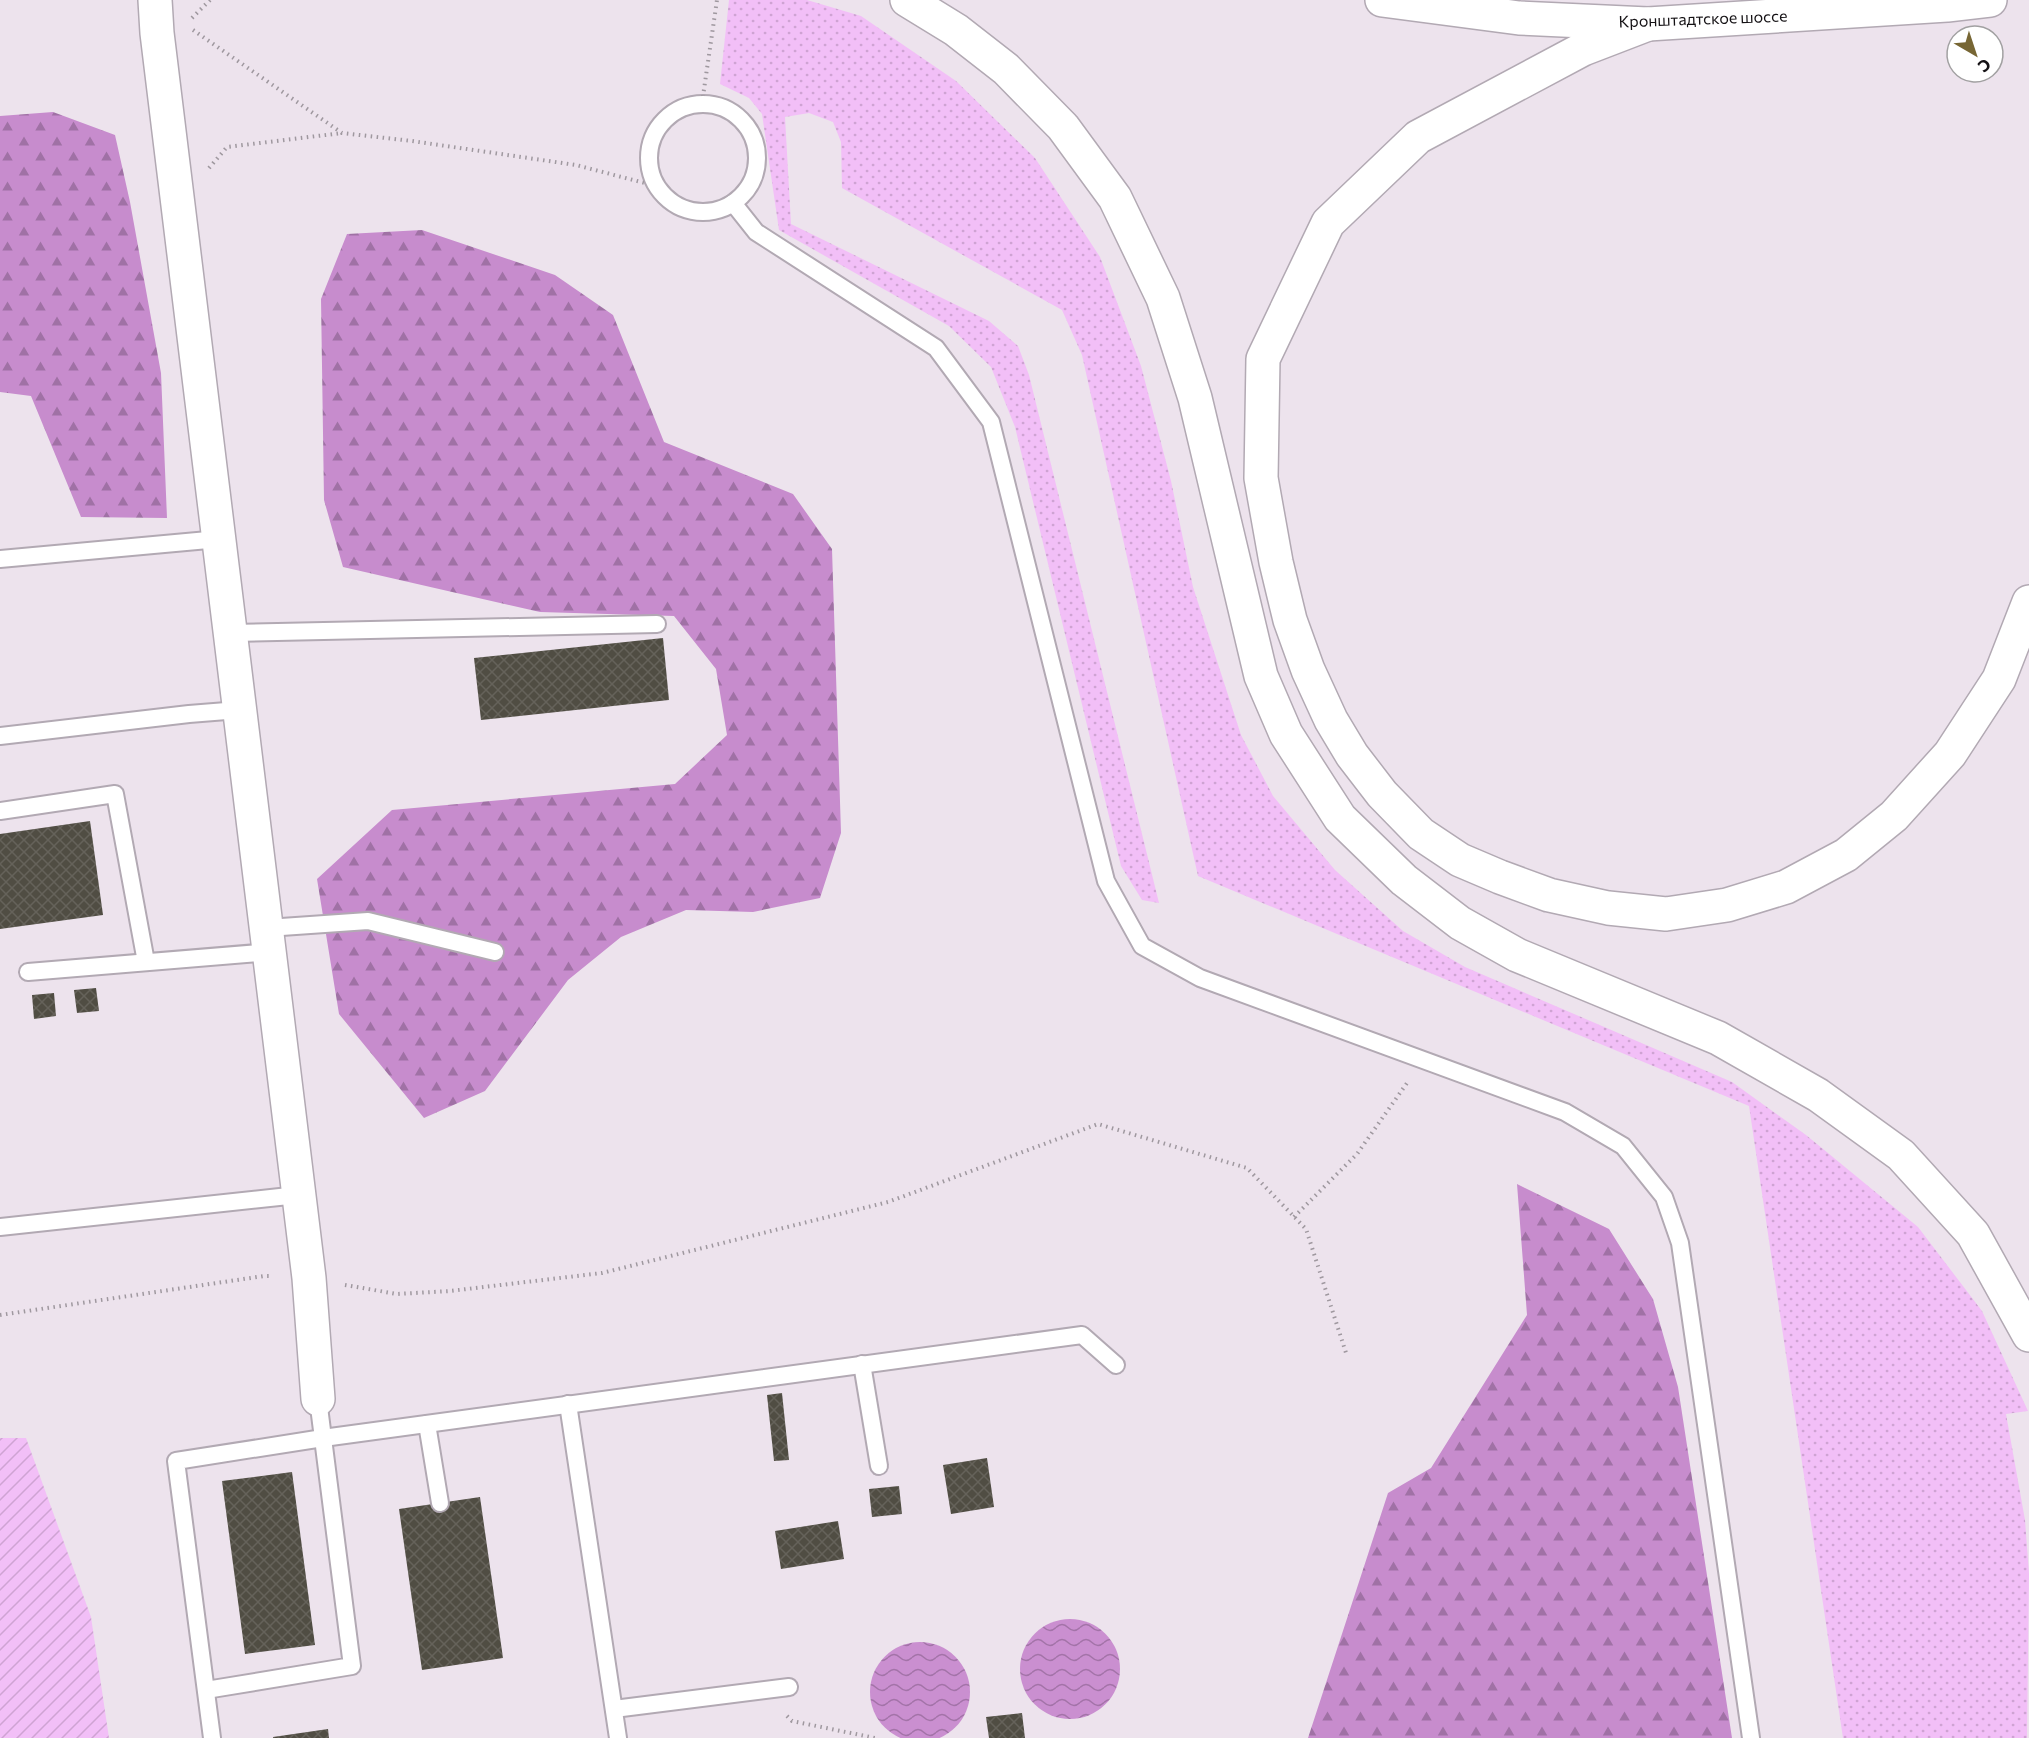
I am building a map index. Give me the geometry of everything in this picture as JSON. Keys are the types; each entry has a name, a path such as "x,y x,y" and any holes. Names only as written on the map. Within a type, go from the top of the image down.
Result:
{"street":[{"path":"155,0 157,33 309,1278 318,1400"},
{"path":"907,0 956,30 1006,69 1063,127 1115,198 1163,298 1195,398 1261,676 1286,734 1340,818 1404,880 1460,922 1517,955 1718,1038 1818,1095 1901,1155 1972,1234 2029,1335"},
{"name":"Кронштадтское шоссе","path":"1382,0 1519,18 1648,24 1947,5 1990,0"},
{"path":"1648,24 1583,48 1418,137 1328,223 1263,359 1261,477 1282,586 1290,620 1308,670 1331,720 1352,755 1382,794 1422,834 1460,860 1500,877 1549,895 1608,908 1666,914 1727,905 1786,887 1846,855 1894,816 1950,754 1999,679 2029,602"}],"lane":[{"path":"702,103 729,109 750,129 758,156 751,184 733,203 704,213 677,206 656,186 648,159 655,131 674,111 702,103"},
{"path":"733,203 756,232 936,348 991,422 1106,881 1142,946 1200,978 1565,1112 1623,1146 1664,1197 1680,1244 1750,1738"},
{"path":"0,559 219,539"},
{"path":"230,633 657,624"},
{"path":"0,736 239,710"},
{"path":"0,811 115,794 146,962"},
{"path":"28,972 146,962 368,921 495,952"},
{"path":"0,1227 298,1195"},
{"path":"212,1738 176,1461 323,1438 1082,1335 1116,1365"},
{"path":"862,1364 879,1466"},
{"path":"206,1690 352,1666 318,1400"},
{"path":"568,1404 618,1738"},
{"path":"428,1424 440,1503"},
{"path":"614,1709 789,1687"}],"path":[{"path":"210,0 185,25 342,133"},
{"path":"702,103 717,0"},
{"path":"206,173 227,147 342,133 576,165 656,186"},
{"path":"1294,1217 1357,1154 1424,1060"},
{"path":"0,1315 264,1276 309,1278 397,1294 450,1291 602,1273 888,1202 1098,1124 1247,1168 1306,1229 1347,1356"},
{"path":"764,1690 792,1721 875,1738"}],"shaded area":[{"path":"729,0 807,0 861,16 956,81 1035,158 1100,257 1141,366 1171,481 1193,587 1241,735 1273,796 1335,870 1403,931 1465,967 1732,1082 1806,1135 1918,1227 1982,1311 2028,1411 2006,1414 2025,1520 2029,1574 2027,1738 1843,1738 1749,1106 1198,876 1082,355 1062,310 842,188 841,142 833,122 809,113 785,117 791,224 989,321 1018,346 1029,375 1159,903 1142,900 1121,866 1015,427 991,367 949,326 779,230 762,114 749,98 720,84"},
{"path":"0,1438 26,1438 91,1617 109,1738 0,1738"}],"green space":[{"path":"53,112 115,135 130,202 161,373 167,518 81,517 31,396 0,392 0,116"},
{"path":"422,230 555,275 613,315 664,442 793,494 832,549 841,833 820,898 753,912 686,910 621,937 568,980 485,1091 424,1118 339,1014 317,879 392,810 675,784 727,735 716,669 674,616 540,612 343,567 324,500 321,299 347,234"},
{"path":"1517,1184 1609,1229 1653,1299 1678,1387 1732,1738 1308,1738 1388,1493 1431,1468 1527,1315"}],"water":[{"path":"1070,1619 1098,1627 1112,1641 1120,1669 1112,1697 1098,1711 1070,1719 1042,1711 1028,1697 1020,1669 1028,1641 1042,1627"},
{"path":"920,1642 939,1646 955,1657 966,1673 970,1692 966,1711 955,1727 939,1738 920,1742 901,1738 885,1727 874,1711 870,1692 874,1673 885,1657 901,1646"}],"building":[{"path":"663,638 669,700 481,720 474,658"},
{"path":"90,821 103,915 0,929 0,834"},
{"path":"96,988 99,1011 77,1013 74,990"},
{"path":"54,993 56,1016 34,1019 32,995"},
{"path":"782,1393 789,1460 774,1461 767,1395"},
{"path":"987,1458 994,1507 951,1514 943,1465"},
{"path":"292,1472 315,1645 245,1654 222,1481"},
{"path":"899,1486 902,1514 872,1517 869,1489"},
{"path":"480,1497 503,1658 422,1670 399,1509"},
{"path":"838,1521 844,1559 781,1569 775,1531"},
{"path":"1022,1713 1025,1738 989,1738 986,1717"},
{"path":"328,1729 329,1738 273,1738 273,1737"}]}
